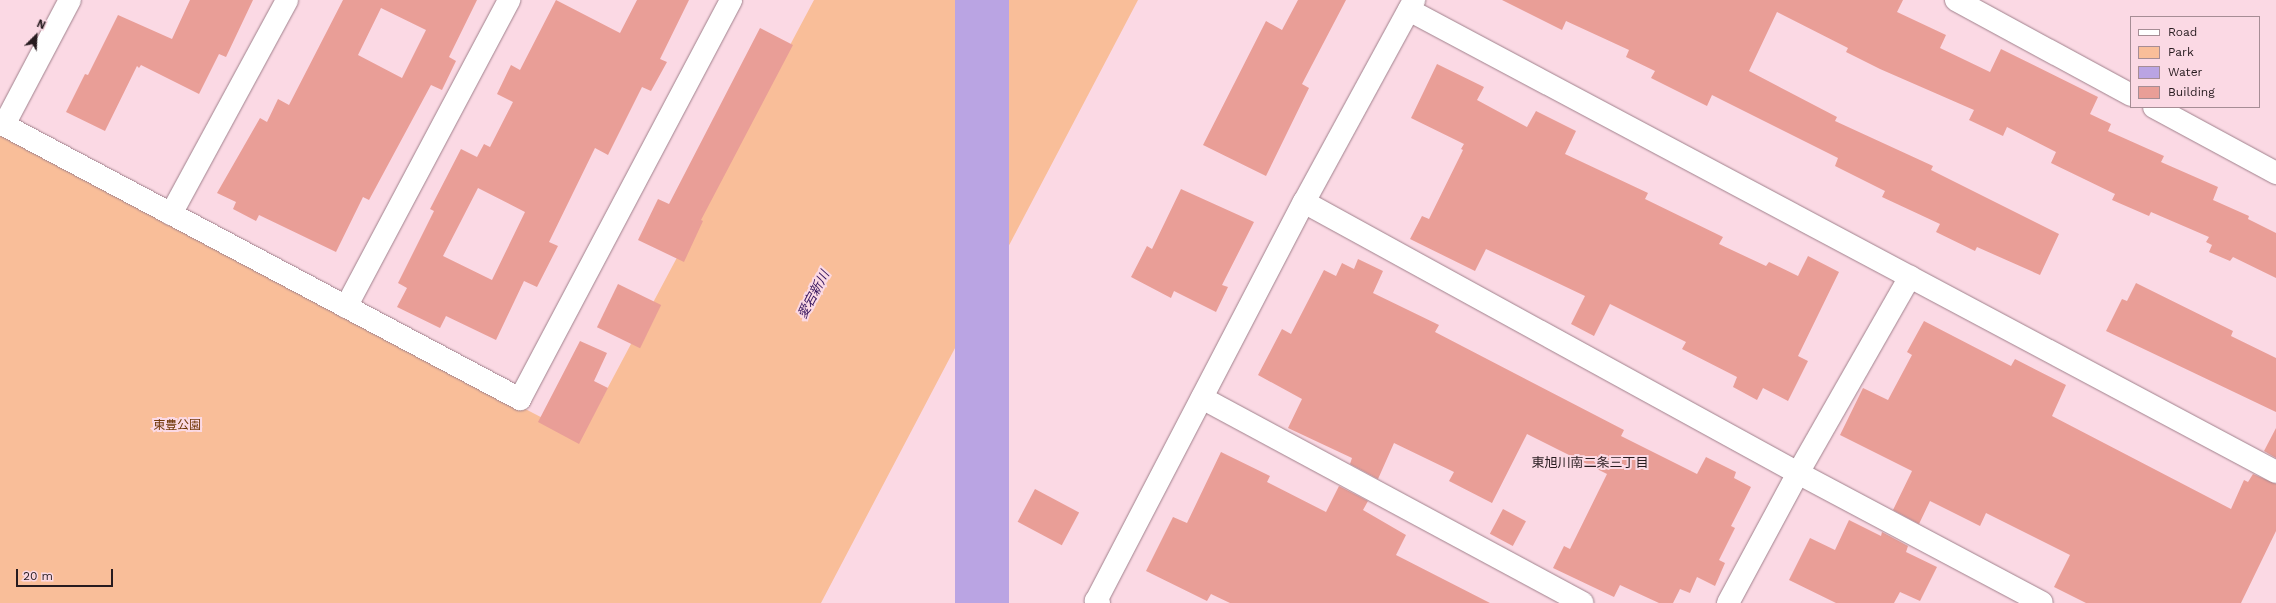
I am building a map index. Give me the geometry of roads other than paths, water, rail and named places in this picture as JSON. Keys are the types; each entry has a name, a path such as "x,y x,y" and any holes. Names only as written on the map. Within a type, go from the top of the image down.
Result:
{"street":[{"path":"70,0 2,124 520,399 732,0"},
{"path":"171,214 287,0"},
{"path":"346,307 509,0"},
{"path":"1956,0 2130,94"},
{"path":"1099,603 1096,601 1304,202 1412,5 1910,277 2276,472"},
{"path":"2156,108 2276,173"},
{"path":"1304,202 1798,473 2042,603"},
{"path":"1728,603 1798,473 1910,277"},
{"path":"1202,398 1582,603"}],"water":[{"path":"955,0 1009,0 1009,603 955,603"}],"district":[{"name":"東旭川南二条三丁目","path":"1590,463"}],"water label":[{"name":"愛宕新川","path":"814,295"}],"park label":[{"name":"東豊公園","path":"177,426"}]}
